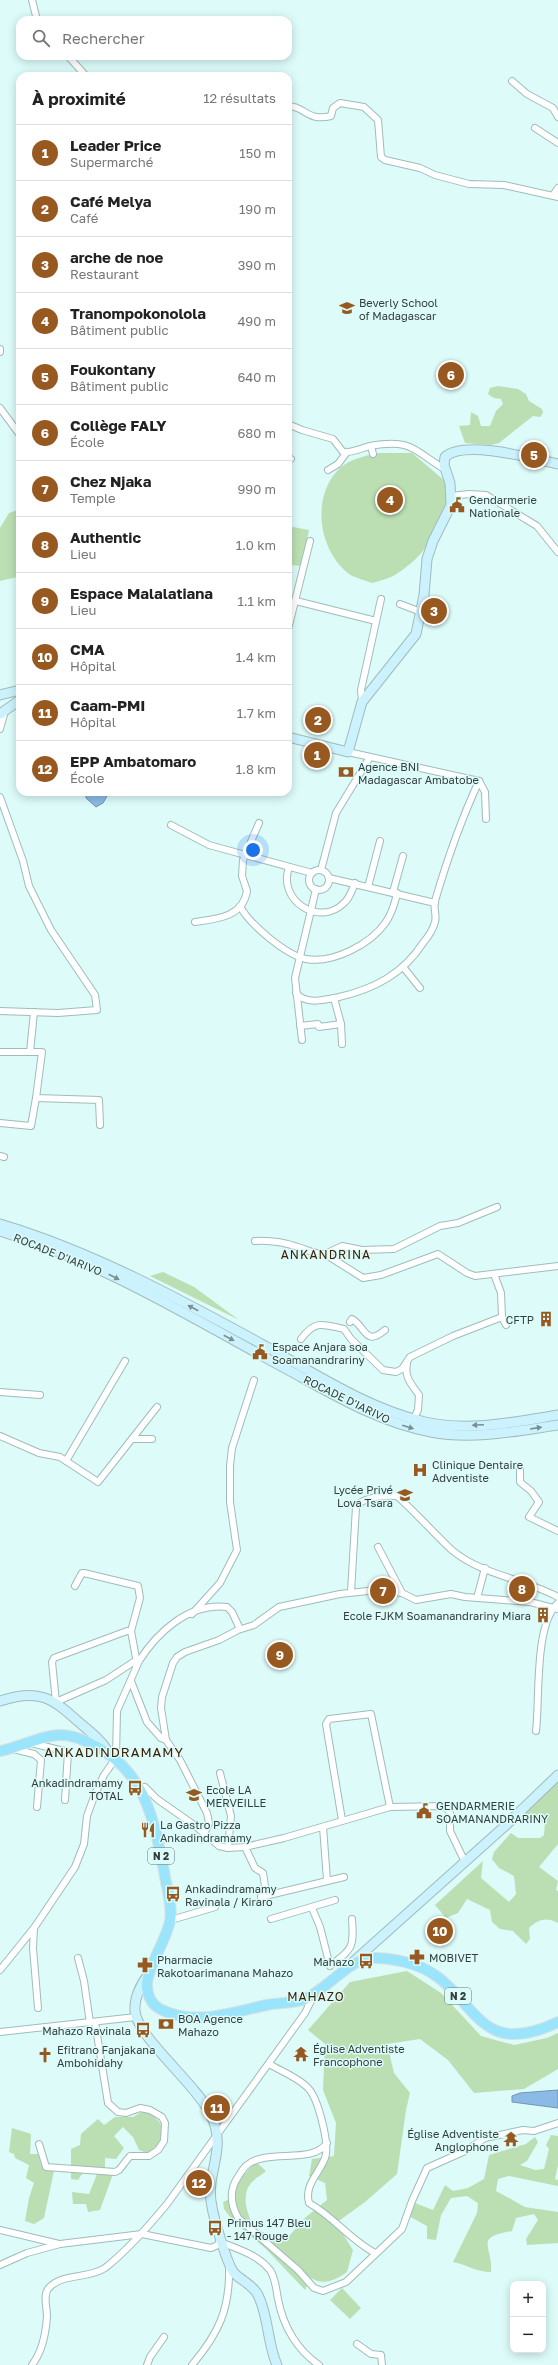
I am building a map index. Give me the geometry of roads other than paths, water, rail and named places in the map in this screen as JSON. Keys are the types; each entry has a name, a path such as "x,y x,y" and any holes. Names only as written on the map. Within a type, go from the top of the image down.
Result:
{"main road":[{"name":"N 2","path":"0,1751 11,1749 54,1735 63,1735 90,1743 113,1755 139,1787 157,1838 171,1920 147,1984 152,2002 161,2010 181,2017 216,2017 268,2005 304,2000 334,1979 353,1962 369,1958 408,1962 433,1973 479,2019 492,2029 504,2035 522,2035 558,2022"}],"street":[{"path":"32,0 36,16"},
{"path":"72,60 82,72"},
{"path":"512,81 527,94 553,108 558,117"},
{"path":"292,106 310,117 320,118 331,116 333,108 340,103 364,107 378,120 380,156 385,160 420,168 435,175 470,184 504,184 555,196 558,188"},
{"path":"535,128 558,143"},
{"path":"0,408 16,430"},
{"path":"292,426 333,439 340,450 347,452 371,446 398,444 408,445 422,452 446,471"},
{"path":"371,446 373,454"},
{"path":"362,702 416,634 421,612 427,559 433,541 449,510 451,496 445,457 453,452 461,450 509,453 558,464"},
{"path":"328,470 338,464 347,452"},
{"path":"451,496 469,494 486,495 537,526 558,552"},
{"path":"292,616 310,541"},
{"path":"348,752 362,702 361,690 381,598"},
{"path":"296,601 376,621"},
{"path":"400,604 421,612"},
{"path":"2,695 16,697"},
{"path":"0,729 3,712 16,698"},
{"path":"292,738 479,781"},
{"path":"321,870 336,813 370,757"},
{"path":"479,781 485,793 486,819"},
{"path":"296,993 306,1000 334,998 373,986 404,968 412,960 434,927 436,918 434,903 456,833 479,781"},
{"path":"0,797 23,861 29,886 51,930 95,995 97,1010 34,1012 0,1011"},
{"path":"195,922 225,918 240,906 247,891 242,872 245,855 259,823"},
{"path":"171,825 209,845 312,873 321,870"},
{"path":"368,886 380,841"},
{"path":"240,906 247,919 256,927 300,957 312,959 334,956 359,945 386,922 395,903 395,893 403,856"},
{"path":"289,867 287,880 289,890 298,903 312,912 322,913 339,907 348,898 355,883"},
{"path":"316,889 327,886 329,878 326,873 321,870"},
{"path":"312,873 309,882 316,889"},
{"path":"329,878 368,886 434,903"},
{"path":"302,1040 296,993 296,978 316,889"},
{"path":"404,968 420,988"},
{"path":"334,998 341,1024 342,1044"},
{"path":"30,1052 34,1012"},
{"path":"300,1026 318,1024 319,1027 341,1024"},
{"path":"0,1052 42,1052 31,1126 0,1124"},
{"path":"36,1098 98,1100 100,1125"},
{"path":"255,1241 272,1240 300,1247 312,1254 325,1254 342,1246 362,1250 394,1249 440,1226 458,1223 497,1207"},
{"name":"ROCADE D'IARIVO","path":"0,1224 45,1238 128,1274 366,1400 414,1418 440,1424 473,1426 558,1415"},
{"name":"ROCADE D'IARIVO","path":"0,1231 55,1250 100,1270 342,1398 400,1424 433,1433 466,1435 502,1433 558,1425"},
{"path":"325,1254 363,1278 381,1275 438,1254 467,1273 475,1276 558,1266"},
{"path":"494,1274 501,1293 502,1317 506,1325"},
{"path":"301,1339 310,1327 323,1324 344,1329 351,1339 383,1370 396,1372 402,1369 410,1357 453,1336 502,1317"},
{"path":"350,1322 352,1319 355,1321 364,1334 371,1337 379,1336 385,1330"},
{"path":"66,1461 125,1361"},
{"path":"407,1361 405,1371 408,1380 419,1395 418,1410 414,1418"},
{"path":"192,1614 202,1600 220,1583 237,1550 230,1502 230,1466 232,1448 254,1380"},
{"path":"0,1392 40,1395"},
{"path":"0,1436 39,1453 60,1457 98,1482 157,1407"},
{"path":"132,1439 152,1439"},
{"path":"520,1469 520,1482 531,1491 539,1502 529,1517 558,1531"},
{"path":"351,1592 356,1507 362,1501 396,1496 400,1498 452,1550 485,1568 544,1590 558,1597"},
{"path":"378,1547 402,1593"},
{"path":"477,1598 485,1568"},
{"path":"75,1586 82,1573 84,1573 138,1586 140,1598 131,1632 136,1658 139,1661"},
{"path":"204,1834 209,1823 206,1813 184,1767 166,1740 161,1708 162,1697 173,1663 185,1652 219,1640 240,1629 260,1622 279,1607 351,1592 377,1590 402,1593 416,1600 444,1594 530,1602 555,1609"},
{"path":"536,1731 539,1707 540,1654 544,1629 558,1603"},
{"path":"0,1970 34,1928 75,1867 84,1844 87,1816 95,1794 113,1755 117,1711 139,1661 150,1643 163,1630 192,1614 217,1607 227,1607 232,1612 240,1629"},
{"path":"56,1702 52,1662 54,1658 126,1631 131,1632"},
{"path":"56,1702 93,1687 135,1661 139,1661"},
{"path":"131,1681 147,1722 161,1738 166,1740"},
{"path":"0,1701 19,1695 36,1696 56,1702 103,1743 113,1755"},
{"path":"342,1820 326,1724 329,1719 371,1714 390,1807"},
{"path":"31,1743 68,1752 65,1800"},
{"path":"11,1749 34,1754 41,1760 37,1807"},
{"path":"220,1773 231,1816 231,1831 228,1848"},
{"path":"353,1962 465,1862 558,1775"},
{"path":"139,1787 145,1786 157,1799 219,1846 228,1848 245,1847 323,1827 342,1820 390,1807 448,1807 451,1820 450,1831 465,1862"},
{"path":"323,1827 327,1880"},
{"path":"245,1847 255,1868 263,1873 264,1886 261,1897 344,1877"},
{"path":"271,1919 335,1900"},
{"path":"171,1920 215,1907"},
{"path":"312,1908 320,1927 334,1979"},
{"path":"330,1966 346,1953 354,1941 352,1919"},
{"path":"34,1928 33,1948 38,2008"},
{"path":"39,2144 46,2168 114,2172 119,2170 130,2156 149,2156 158,2150 164,2141 165,2124 162,2117 150,2110 140,2108 126,2113 118,2112 108,2103 93,2023 78,1958"},
{"path":"151,1970 136,1998 136,2017 149,2038 199,2095 209,2111 218,2134 218,2148 210,2195 214,2216 234,2273 251,2286 258,2295 278,2365"},
{"path":"32,2365 44,2343 47,2317 46,2294 49,2288 58,2282 103,2269 142,2234 167,2204 269,2064 305,2013 316,1992"},
{"path":"0,2032 93,2023 136,2017"},
{"path":"269,2064 309,2088 324,2124 327,2143 324,2158 307,2194 310,2203 325,2212 356,2243 375,2253"},
{"path":"327,2143 323,2149 307,2154 264,2158 246,2166 234,2182 231,2195 234,2210 238,2218 298,2270 314,2288 323,2291 346,2282 402,2229 427,2168 465,2151 485,2138 523,2130 534,2131 558,2123"},
{"path":"0,2230 60,2244"},
{"path":"0,2265 27,2253 60,2244 142,2234 211,2248 218,2245 222,2239"},
{"path":"222,2239 253,2255 270,2270 276,2284 284,2320 292,2337 302,2352 319,2365"},
{"path":"192,2365 207,2346 220,2323 230,2292 229,2262"},
{"path":"147,2365 150,2357 164,2337"},
{"path":"357,2344 371,2354 381,2355 382,2365"}],"water":[{"path":"86,796 107,796 103,803 96,807 86,798"},
{"path":"558,2090 558,2108 512,2102 512,2096 520,2093"}],"place":[{"name":"Beverly School of Madagascar","path":"347,308"},
{"name":"Collège FALY","path":"451,375"},
{"name":"Foukontany","path":"534,455"},
{"name":"Tranompokonolola","path":"390,500"},
{"name":"Gendarmerie Nationale","path":"457,505"},
{"name":"arche de noe","path":"434,611"},
{"name":"Café Melya","path":"318,720"},
{"name":"Leader Price","path":"317,755"},
{"name":"Agence BNI Madagascar Ambatobe","path":"346,772"},
{"name":"CFTP","path":"546,1319"},
{"name":"Espace Anjara soa Soamanandrariny","path":"260,1352"},
{"name":"Clinique Dentaire Adventiste","path":"420,1470"},
{"name":"Lycée Privé Lova Tsara","path":"405,1495"},
{"name":"Authentic","path":"522,1589"},
{"name":"Chez Njaka","path":"383,1591"},
{"name":"Ecole FJKM Soamanandrariny Miara","path":"543,1615"},
{"name":"Espace Malalatiana","path":"280,1655"},
{"name":"Ankadindramamy TOTAL","path":"135,1788"},
{"name":"Ecole LA MERVEILLE","path":"194,1795"},
{"name":"GENDARMERIE SOAMANANDRARINY","path":"424,1811"},
{"name":"La Gastro Pizza Ankadindramamy","path":"148,1830"},
{"name":"Ankadindramamy Ravinala / Kiraro","path":"173,1894"},
{"name":"CMA","path":"440,1931"},
{"name":"MOBIVET","path":"417,1957"},
{"name":"Mahazo","path":"366,1961"},
{"name":"Pharmacie Rakotoarimanana Mahazo","path":"145,1965"},
{"name":"BOA Agence Mahazo","path":"166,2024"},
{"name":"Mahazo Ravinala","path":"143,2030"},
{"name":"Église Adventiste Francophone","path":"301,2054"},
{"name":"Efitrano Fanjakana Ambohidahy","path":"45,2055"},
{"name":"Caam-PMI","path":"217,2108"},
{"name":"Église Adventiste Anglophone","path":"511,2139"},
{"name":"EPP Ambatomaro","path":"199,2183"},
{"name":"Primus 147 Bleu - 147 Rouge","path":"215,2228"}],"district":[{"name":"ANKANDRINA","path":"326,1254"},
{"name":"ANKADINDRAMAMY","path":"114,1752"},
{"name":"MAHAZO","path":"316,1996"}]}
